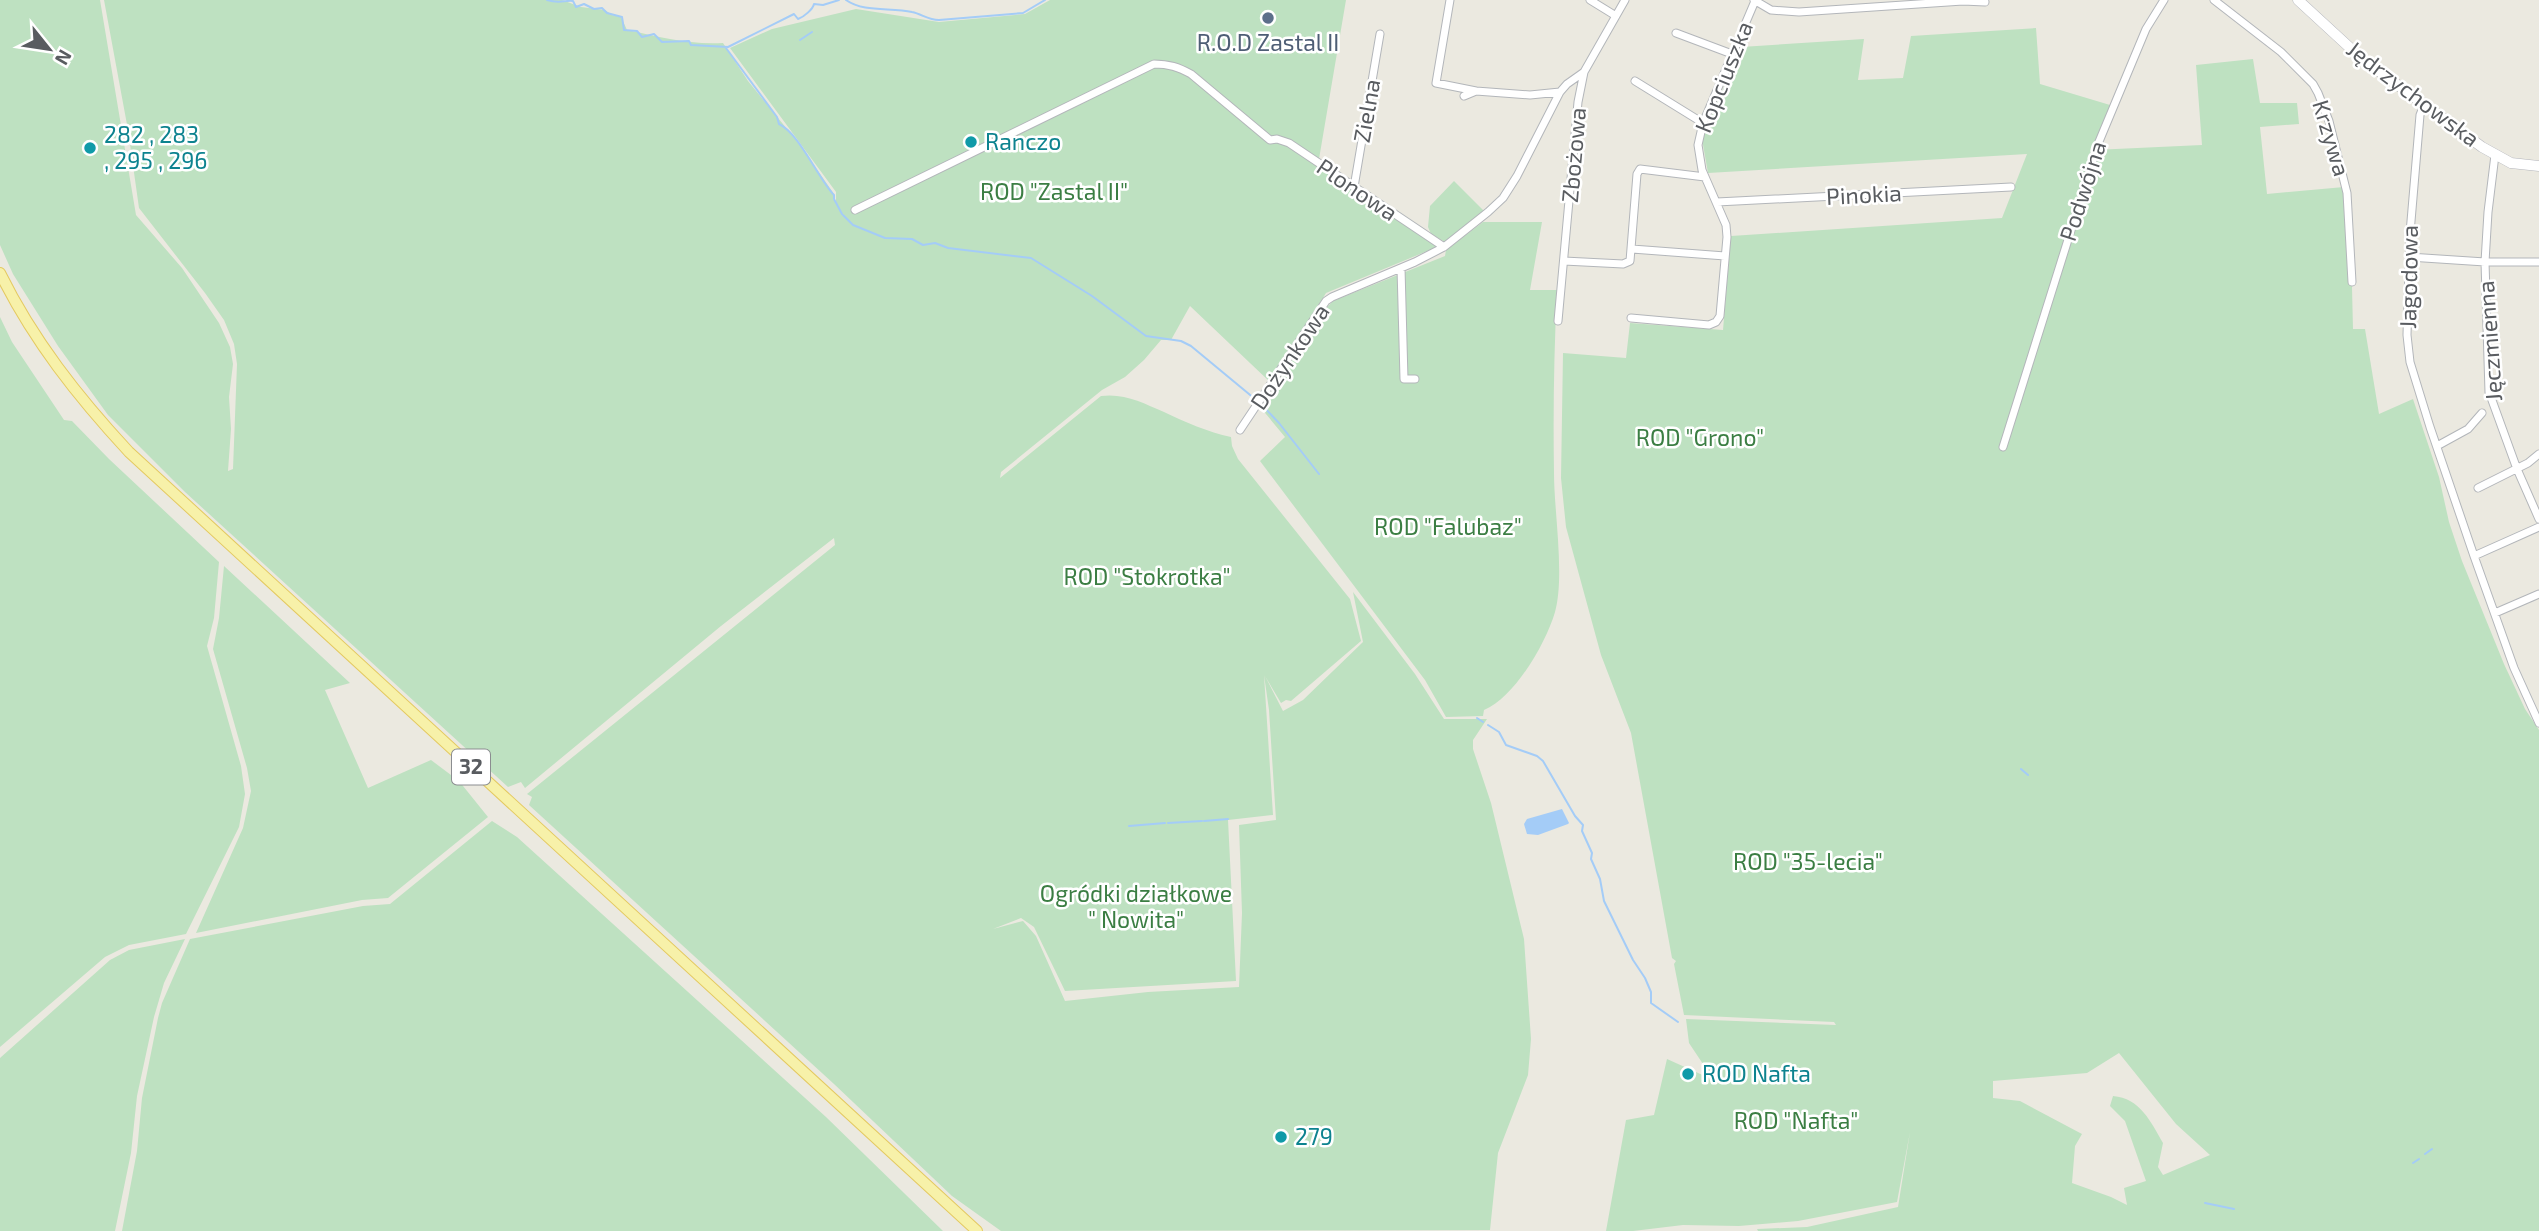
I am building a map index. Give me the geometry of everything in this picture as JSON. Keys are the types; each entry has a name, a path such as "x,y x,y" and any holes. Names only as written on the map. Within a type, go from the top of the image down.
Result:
{"main road":[{"name":"Jędrzychowska","path":"2304,2 2351,50 2495,155 2517,165 2539,166"},
{"name":"32","path":"0,273 33,332 61,374 129,452 977,1231"}],"street":[{"path":"1450,0 1436,83 1476,91 1531,95 1560,92"},
{"path":"1590,0 1616,16"},
{"name":"Zbożowa","path":"1558,321 1578,102 1584,72 1625,0"},
{"path":"1754,1 1771,10 1799,12 1963,0 1985,2"},
{"name":"Podwójna","path":"2003,447 2098,144 2146,29 2164,0"},
{"name":"Krzywa","path":"2214,0 2281,52 2313,84 2318,93 2329,121 2347,193 2352,282"},
{"name":"Kopciuszka","path":"1631,318 1709,324 1716,322 1720,316 1726,225 1705,177 1698,145 1703,123 1754,1"},
{"path":"1676,33 1732,54"},
{"name":"Zielna","path":"1354,187 1380,34"},
{"name":"Plonowa","path":"855,210 1154,64 1178,66 1191,74 1270,140 1289,143 1444,247"},
{"name":"Dożynkowa","path":"1240,430 1326,301 1444,247 1503,198 1530,153 1560,92 1584,72"},
{"path":"1635,81 1703,123"},
{"path":"1464,96 1476,91"},
{"name":"Jagodowa","path":"2424,105 2418,125 2409,257 2408,349 2414,378 2474,556 2515,670 2538,720"},
{"name":"Jęczmienna","path":"2495,155 2488,212 2486,262 2489,392 2517,469 2539,519"},
{"path":"1564,261 1623,264 1630,261 1637,174 1640,169 1705,177"},
{"name":"Pinokia","path":"1717,202 2011,187"},
{"path":"1632,249 1725,256"},
{"path":"2409,257 2539,262"},
{"path":"1401,268 1404,379 1415,379"},
{"path":"2437,446 2468,429 2482,413"},
{"path":"2478,488 2517,469 2539,454"},
{"path":"2474,556 2539,527"},
{"path":"2495,612 2539,594"}],"green space":[{"path":"0,0 100,0 136,215 182,268 219,323 230,347 233,364 229,397 231,429 228,471 233,469 237,364 234,344 224,320 139,208 104,0 562,0 581,7 605,10 621,17 627,30 687,42 723,43 748,81 800,145 834,194 833,199 836,202 836,192 730,48 772,29 856,9 939,22 1025,14 1050,0 1346,0 1319,159 1347,185 1437,247 1326,293 1270,382 1190,306 1171,340 1161,340 1125,377 1102,390 1001,472 1000,478 1101,396 1134,400 1231,437 1238,459 1350,599 1361,641 1291,701 1281,703 1265,676 1283,711 1303,700 1363,642 1353,592 1415,674 1444,719 1487,719 1473,740 1473,749 1491,803 1524,939 1531,1039 1528,1075 1498,1153 1490,1230 1001,1231 952,1196 834,1084 529,805 532,797 527,794 835,545 834,538 721,626 525,788 521,782 508,787 185,492 108,415 58,346 13,274 0,245","holes":["1264,675 1276,820 1239,825 1242,913 1239,987 1148,992 1065,1001 1036,936 1023,921 993,929 1021,918 1034,927 1065,991 1236,981 1228,820 1273,815"]},
{"path":"2036,28 2040,84 2110,105 2094,150 2202,145 2196,65 2253,59 2260,103 2297,103 2299,124 2260,127 2267,194 2344,187 2351,245 2353,329 2365,329 2379,414 2413,399 2439,477 2449,522 2462,561 2504,664 2525,709 2539,730 2539,1231 1758,1231 1757,1229 1807,1227 1898,1207 1910,1132 1897,1202 1798,1221 1606,1231 1626,1120 1654,1115 1667,1059 1707,1077 1703,1064 1689,1043 1686,1019 1836,1025 1834,1022 1684,1015 1674,964 1676,961 1672,958 1631,733 1601,655 1566,527 1561,478 1563,353 1626,358 1630,323 1723,330 1731,236 2002,218 2027,154 1708,173 1702,139 1741,47 1864,39 1858,80 1903,78 1911,36","holes":["2119,1053 2176,1124 2210,1155 2163,1175 2158,1167 2163,1143 2154,1127 2138,1106 2113,1096 2110,1106 2125,1121 2146,1181 2124,1188 2127,1205 2072,1183 2075,1146 2082,1134 2020,1101 1993,1098 1993,1081 2087,1073"]},
{"path":"1454,181 1484,211 1445,242 1431,234 1428,227 1430,206"},
{"name":"ROD \"Falubaz\"","path":"1483,222 1542,222 1530,290 1557,290 1554,489 1559,562 1558,597 1551,625 1537,653 1507,694 1484,710 1483,716 1446,717 1425,680 1260,461 1285,437 1261,408 1320,314 1333,301 1445,256 1446,250"},
{"path":"0,317 12,342 64,420 72,421 219,562 214,618 207,646 241,766 245,794 239,827 186,934 129,945 105,957 0,1047"},
{"path":"224,566 350,683 325,690 368,788 431,760 459,781 488,817 388,898 362,900 196,933 243,828 251,791 213,649"},
{"path":"492,821 517,837 826,1117 943,1231 122,1231 137,1151 142,1098 158,1018 190,939 363,906 390,904"},
{"path":"185,939 164,983 154,1017 137,1096 131,1153 115,1231 0,1231 0,1058 110,960 129,950"}],"water":[{"path":"1562,809 1568,824 1538,835 1527,834 1524,824 1527,819"}],"waterway":[{"path":"547,0 573,1 576,7 584,4 594,9 602,8 607,13 622,17 624,30 637,31 642,37 654,34 662,42 689,41 691,45 728,47 794,14 798,19 814,4 823,5 839,0"},
{"path":"846,0 861,7 904,11 939,20 1023,13 1045,0"},
{"path":"800,40 812,32"},
{"path":"726,48 777,117 779,124 794,136 801,146 834,195 842,214"},
{"path":"843,215 853,225 885,238 912,239 923,245 935,243 948,248 1031,258 1092,296 1146,336 1181,341 1191,346 1255,399"},
{"path":"1262,405 1319,474"},
{"path":"1477,718 1483,722"},
{"path":"1488,725 1499,732 1506,745 1537,756 1543,761 1583,825 1582,831 1592,853 1591,859 1600,879 1604,901 1633,960 1645,978 1651,992 1651,1003 1678,1022"},
{"path":"2021,769 2028,775"},
{"path":"1204,821 1228,819"},
{"path":"1168,823 1202,821"},
{"path":"1129,826 1165,823"},
{"path":"2425,1154 2432,1149"},
{"path":"2413,1163 2419,1159"},
{"path":"2205,1203 2234,1209"}],"place":[{"name":"R.O.D Zastal II","path":"1268,18"},
{"name":"Ranczo","path":"971,142"},
{"name":"282 , 283 , 295 , 296","path":"90,148"},
{"name":"ROD Nafta","path":"1688,1074"},
{"name":"279","path":"1281,1137"}],"park label":[{"name":"ROD \"Zastal II\"","path":"1054,192"},
{"name":"ROD \"Grono\"","path":"1700,438"},
{"name":"ROD \"Stokrotka\"","path":"1147,577"},
{"name":"ROD \"35-lecia\"","path":"1808,862"},
{"name":"Ogródki działkowe \" Nowita\"","path":"1136,907"},
{"name":"ROD \"Nafta\"","path":"1796,1121"}]}
